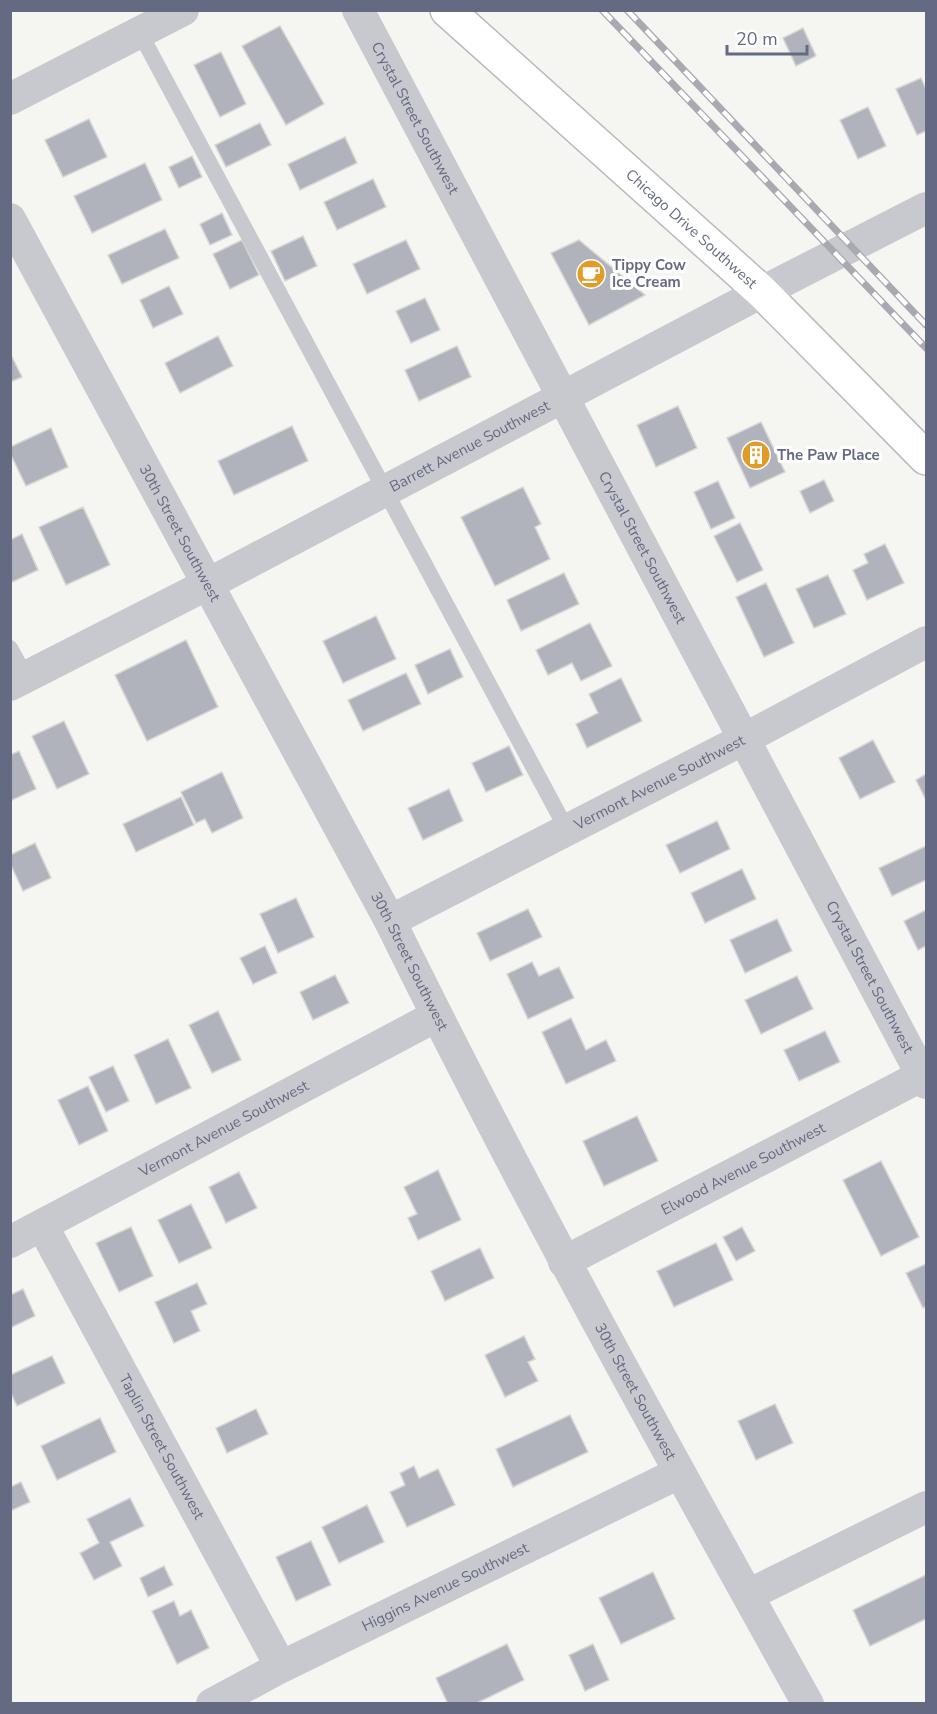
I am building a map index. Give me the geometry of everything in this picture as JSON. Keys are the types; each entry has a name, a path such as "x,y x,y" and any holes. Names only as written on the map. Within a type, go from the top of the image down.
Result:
{"main road":[{"name":"Chicago Drive Southwest","path":"447,10 762,291 927,458"}],"street":[{"path":"10,99 183,10"},
{"name":"Crystal Street Southwest","path":"358,10 925,1079"},
{"name":"Barrett Avenue Southwest","path":"18,681 207,585 762,291 927,208"},
{"name":"30th Street Southwest","path":"10,219 390,921 436,1016 564,1262 808,1704"},
{"name":"Vermont Avenue Southwest","path":"390,921 927,642"},
{"name":"Vermont Avenue Southwest","path":"10,1242 436,1016"},
{"name":"Elwood Avenue Southwest","path":"564,1262 925,1079"},
{"name":"Taplin Street Southwest","path":"42,1225 281,1667"},
{"name":"Higgins Avenue Southwest","path":"212,1704 281,1667 679,1473"},
{"path":"748,1595 927,1507"}],"lane":[{"path":"140,33 567,830"},
{"path":"10,648 18,681"}],"building":[{"path":"280,26 324,104 286,125 242,46"},
{"path":"803,28 816,56 796,66 783,38"},
{"path":"221,52 246,104 220,117 194,65"},
{"path":"921,78 926,89 926,131 917,135 896,89"},
{"path":"868,107 886,146 858,159 840,120"},
{"path":"89,119 107,157 63,177 45,140"},
{"path":"260,123 271,145 226,167 215,145"},
{"path":"345,137 357,163 300,190 288,164"},
{"path":"192,156 202,177 179,188 169,167"},
{"path":"145,163 162,200 92,233 74,196"},
{"path":"373,179 386,207 337,230 324,202"},
{"path":"222,213 232,235 210,245 200,224"},
{"path":"165,229 179,258 122,284 108,255"},
{"path":"303,236 317,266 285,281 271,251"},
{"path":"242,240 259,275 230,289 213,254"},
{"path":"406,240 420,269 367,294 353,264"},
{"name":"Tippy Cow Ice Cream","path":"579,240 645,295 589,325 551,253"},
{"path":"169,286 183,314 153,328 140,300"},
{"path":"425,298 440,330 411,343 396,311"},
{"path":"218,336 233,366 180,393 165,363"},
{"path":"457,346 471,377 419,401 405,370"},
{"path":"10,353 22,377 10,382"},
{"path":"678,406 697,448 656,467 637,425"},
{"name":"The Paw Place","path":"761,422 785,472 750,488 727,438"},
{"path":"292,426 308,461 234,495 218,461"},
{"path":"51,428 68,467 26,486 10,453 10,447"},
{"path":"824,480 834,501 810,513 800,491"},
{"path":"718,481 735,518 711,529 694,492"},
{"path":"523,487 541,524 535,527 550,559 495,586 461,517"},
{"path":"83,507 110,565 66,585 39,527"},
{"path":"740,523 763,570 737,582 714,536"},
{"path":"22,534 38,570 10,583 10,540"},
{"path":"885,544 904,583 867,600 853,570 868,563 864,554"},
{"path":"564,573 579,604 521,631 507,600"},
{"path":"828,575 846,614 814,628 796,589"},
{"path":"766,583 794,643 764,657 736,597"},
{"path":"376,616 396,659 343,683 323,641"},
{"path":"590,623 612,666 581,681 572,663 548,675 536,650"},
{"path":"186,640 218,707 147,741 115,675"},
{"path":"450,649 463,677 428,694 415,665"},
{"path":"406,673 421,704 363,731 348,700"},
{"path":"621,678 642,721 587,748 576,724 598,713 589,694"},
{"path":"64,721 89,774 57,789 32,736"},
{"path":"873,740 895,782 860,799 839,758"},
{"path":"509,746 523,775 486,792 472,763"},
{"path":"19,751 36,789 10,801 10,755"},
{"path":"222,772 243,818 212,833 205,819 196,823 181,792"},
{"path":"926,774 926,800 916,780"},
{"path":"449,789 463,821 423,840 408,808"},
{"path":"181,797 194,825 136,852 123,824"},
{"path":"717,821 730,849 680,873 666,845"},
{"path":"35,843 51,878 23,891 10,863 10,855"},
{"path":"926,846 926,880 892,896 879,868"},
{"path":"742,869 756,899 705,923 691,893"},
{"path":"296,898 314,937 278,953 260,914"},
{"path":"528,909 542,937 490,961 477,933"},
{"path":"926,910 926,946 918,950 904,921"},
{"path":"777,919 792,951 745,973 730,940"},
{"path":"265,946 277,973 253,984 240,958"},
{"path":"532,962 539,976 559,967 574,998 528,1019 507,974"},
{"path":"335,975 349,1003 313,1020 300,992"},
{"path":"797,976 813,1009 761,1034 745,1000"},
{"path":"218,1011 241,1060 212,1073 189,1025"},
{"path":"571,1018 586,1050 606,1040 616,1061 566,1084 542,1032"},
{"path":"825,1031 840,1062 799,1081 784,1050"},
{"path":"168,1039 191,1088 156,1104 134,1055"},
{"path":"113,1066 129,1101 106,1112 89,1077"},
{"path":"88,1086 108,1131 79,1145 58,1100"},
{"path":"637,1116 658,1161 604,1186 583,1141"},
{"path":"881,1161 919,1237 881,1256 843,1180"},
{"path":"438,1170 461,1220 418,1240 408,1218 417,1214 404,1187"},
{"path":"239,1172 257,1208 226,1223 209,1187"},
{"path":"191,1204 212,1248 179,1263 158,1220"},
{"path":"131,1227 153,1276 119,1292 96,1243"},
{"path":"742,1227 755,1251 736,1261 723,1237"},
{"path":"716,1243 733,1280 674,1307 657,1271"},
{"path":"480,1248 494,1278 445,1301 431,1271"},
{"path":"926,1264 926,1306 923,1308 906,1273"},
{"path":"197,1283 207,1304 191,1311 200,1331 174,1343 155,1302"},
{"path":"23,1289 35,1316 10,1328 10,1295"},
{"path":"524,1336 535,1359 528,1362 538,1381 505,1397 485,1355"},
{"path":"52,1356 65,1383 17,1406 10,1391 10,1375"},
{"path":"775,1404 793,1443 756,1460 738,1421"},
{"path":"256,1409 268,1434 227,1453 216,1428"},
{"path":"570,1415 588,1452 513,1487 496,1449"},
{"path":"100,1418 116,1452 57,1480 41,1446"},
{"path":"414,1466 419,1478 438,1469 455,1505 407,1527 390,1492 405,1485 400,1473"},
{"path":"21,1482 30,1502 10,1511 10,1487"},
{"path":"130,1498 144,1526 110,1542 122,1566 94,1580 80,1553 99,1543 87,1519"},
{"path":"367,1505 384,1542 339,1563 322,1527"},
{"path":"311,1541 331,1585 296,1601 276,1557"},
{"path":"164,1566 173,1585 148,1597 140,1578"},
{"path":"653,1572 675,1619 621,1644 599,1598"},
{"path":"926,1575 926,1619 870,1646 853,1610"},
{"path":"174,1601 180,1616 191,1610 209,1648 177,1664 152,1611"},
{"path":"507,1644 524,1680 475,1704 448,1704 436,1678"},
{"path":"593,1644 609,1680 585,1691 569,1655"}],"railway":[{"path":"602,10 926,348"},
{"path":"627,10 926,325"}],"place":[{"name":"Tippy Cow Ice Cream","path":"591,274"},
{"name":"The Paw Place","path":"756,455"}]}
